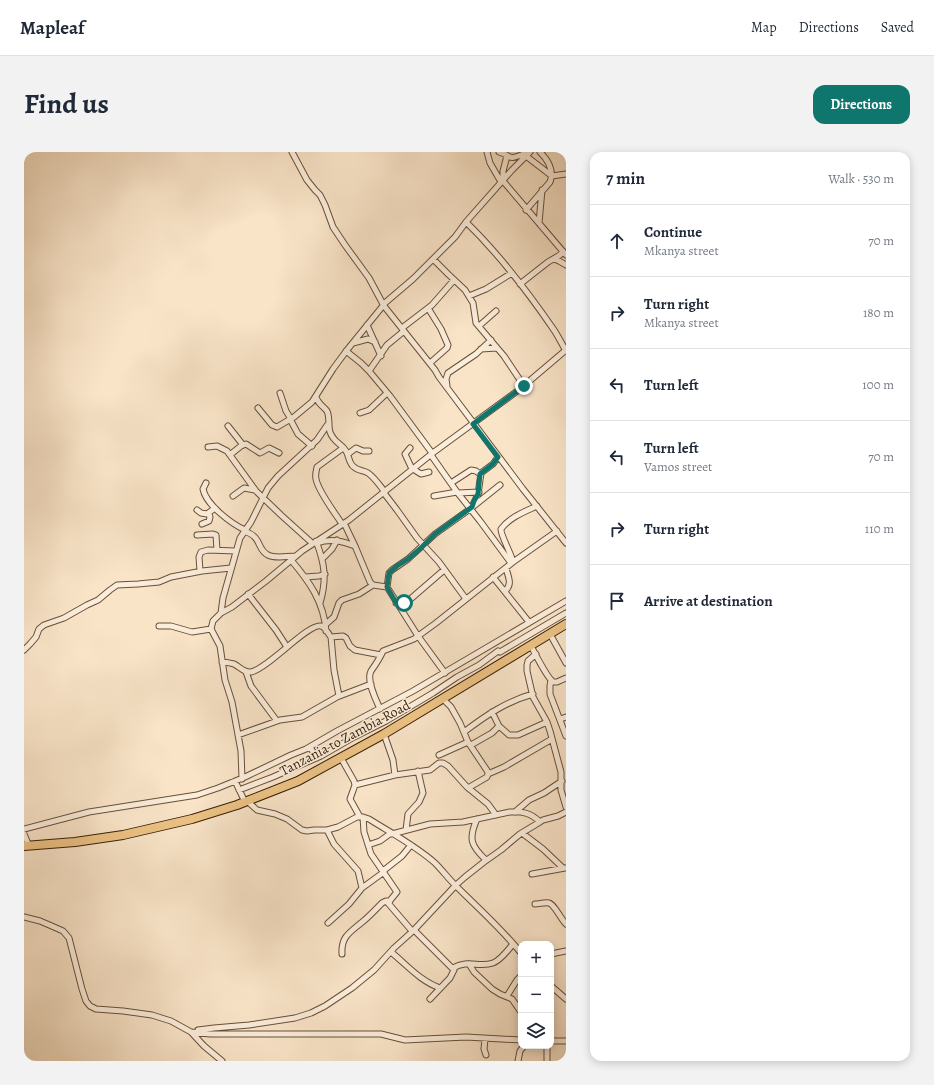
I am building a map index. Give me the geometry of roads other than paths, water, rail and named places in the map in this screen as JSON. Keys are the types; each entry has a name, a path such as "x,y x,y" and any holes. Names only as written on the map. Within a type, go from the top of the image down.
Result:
{"highway":[{"name":"Tanzania to Zambia Road","path":"27,846 74,842 122,835 192,819 246,802 298,780 341,758 443,699 566,624"}],"street":[{"path":"292,152 308,180 323,200 333,227 369,278 384,306 430,363 473,424 566,543"},
{"path":"487,152 490,163 502,181 564,253 548,262 520,284"},
{"path":"499,152 513,158 525,154"},
{"path":"526,210 550,182 552,176 552,171 540,152"},
{"path":"258,408 274,427 290,419 307,406 316,397 333,369 367,325 384,306 455,238 466,222 525,154"},
{"path":"525,154 552,176 566,174"},
{"path":"502,181 507,156"},
{"path":"539,223 542,190"},
{"path":"242,778 241,751 238,734 232,702 225,680 220,646 211,629 213,621 221,613 248,594 296,556 384,493 431,454 524,386 566,351 554,330 512,273 466,222"},
{"path":"433,259 465,290 473,303 476,323 514,369 524,386"},
{"path":"554,259 566,265"},
{"path":"469,296 486,289 512,273"},
{"path":"370,372 387,345 428,308 454,280"},
{"path":"428,308 441,328 448,345 447,348 430,363"},
{"path":"479,326 496,311"},
{"path":"367,325 381,356"},
{"path":"353,343 368,339 387,345"},
{"path":"447,386 446,379 448,374 490,340"},
{"path":"481,348 497,348"},
{"path":"346,351 370,372 387,393 457,492 512,562"},
{"path":"280,393 286,411 298,434 312,446"},
{"path":"360,413 369,410 387,393"},
{"path":"221,613 223,598 240,538 268,488 278,476 312,446 328,424 329,417 316,397"},
{"path":"307,406 321,406"},
{"path":"328,424 333,437 348,454 354,467 369,474 397,510 409,529 444,570 466,599"},
{"path":"228,426 243,445"},
{"path":"231,454 246,444 260,453 269,448 280,453"},
{"path":"208,447 217,446 224,448 231,454 256,491 281,515 315,542 322,559 325,574 325,586 320,603"},
{"path":"343,448 317,467 315,476 316,481 321,491 343,523 355,546 370,582 373,585"},
{"path":"348,454 356,448 363,451 369,451"},
{"path":"410,448 405,454 412,469 421,474 429,472"},
{"path":"471,508 479,492 480,474 493,464 498,457"},
{"path":"451,483 471,470 480,474"},
{"path":"206,483 203,489 204,492 215,508 256,537 263,551 268,555 278,557 296,556"},
{"path":"445,673 418,636 387,587 389,573 408,559 435,534 500,485"},
{"path":"233,496 244,488 256,491"},
{"path":"434,496 457,492 479,492"},
{"path":"512,562 507,544 501,534 501,529 508,521 537,506"},
{"path":"197,510 204,514 209,514 215,508"},
{"path":"202,524 208,522 210,519 209,514"},
{"path":"380,708 369,676 379,661 383,651 414,639 512,562 558,531"},
{"path":"197,535 216,535 217,550"},
{"path":"315,542 337,540 355,546"},
{"path":"322,559 332,549 337,540"},
{"path":"200,572 200,553 208,550 236,551"},
{"path":"291,560 305,577 317,596 326,624 326,631"},
{"path":"24,650 36,637 39,628 64,618 98,600 117,585 159,582 200,572 231,568"},
{"path":"505,591 510,586 506,568"},
{"path":"396,603 407,602 444,570"},
{"path":"305,577 325,574"},
{"path":"493,577 529,622"},
{"path":"326,624 334,617 339,603 342,600 359,594 373,585 387,587"},
{"path":"248,594 276,630 287,647"},
{"path":"24,829 89,812 197,795 235,781 310,746 445,673 566,601"},
{"path":"239,790 274,777 317,758 386,721 457,677 566,613"},
{"path":"159,626 171,626 192,632 211,629"},
{"path":"246,672 253,671 273,659 316,626 323,627 331,637 334,670 339,696"},
{"path":"550,634 566,664"},
{"path":"331,637 343,636 355,650 381,655"},
{"path":"492,644 508,660"},
{"path":"531,646 551,680 556,682 566,678"},
{"path":"536,654 528,661 527,665 533,694 540,711 547,722 552,739 561,772 566,807"},
{"path":"222,662 236,665 246,672 251,686 278,720"},
{"path":"551,680 550,694 566,736"},
{"path":"238,734 278,720 302,717 339,696 371,684"},
{"path":"464,732 492,712 510,702 533,694"},
{"path":"443,699 450,707 470,743 480,757 488,774"},
{"path":"492,712 499,726 509,734 514,735 547,722"},
{"path":"560,719 566,717"},
{"path":"439,755 492,733 499,726"},
{"path":"384,734 393,760 395,775"},
{"path":"468,788 487,777 488,774 504,767 552,739"},
{"path":"310,746 317,758"},
{"path":"341,758 354,781 355,785 350,799 361,817 371,854 398,892 388,904 453,968 454,972 430,999"},
{"path":"355,785 395,775 430,770 439,763 443,762 468,788 488,804 496,816"},
{"path":"406,830 408,814 419,802 423,793 418,772"},
{"path":"235,781 246,802 257,810 275,814 287,819 302,830 327,830 338,827 357,817 361,817 392,834 435,863 478,905 518,949"},
{"path":"516,812 529,800 544,793 562,781"},
{"path":"368,845 380,841 392,834 430,824 477,820 516,812 533,815 540,822"},
{"path":"189,1030 249,1025 295,1018 311,1013 325,1006 352,988 374,970 456,885 486,860 522,833 540,822 566,812"},
{"path":"477,820 472,835 472,843 476,850 486,860"},
{"path":"327,830 334,844 358,871 362,888"},
{"path":"522,833 565,868"},
{"path":"24,834 27,846"},
{"path":"328,923 349,904 362,888 384,872 411,846"},
{"path":"532,874 565,868"},
{"path":"342,954 343,942 350,931 361,923 382,903 390,901"},
{"path":"535,904 551,904 566,924"},
{"path":"24,917 40,921 63,931 70,938 86,1001 90,1006 96,1009 152,1015 171,1021 189,1030 210,1034 376,1034 405,1040 460,1038 518,1040"},
{"path":"453,968 463,963 493,963 497,961 514,944"},
{"path":"554,953 566,951"},
{"path":"391,952 422,980 440,988"},
{"path":"469,964 474,972 492,989 507,996 514,1001 518,1007"},
{"path":"507,996 520,977"},
{"path":"554,989 566,999"},
{"path":"189,1030 204,1046 222,1061"},
{"path":"485,1039 484,1049 486,1055"},
{"path":"554,1041 566,1041"},
{"path":"518,1061 522,1049"},
{"path":"547,1049 547,1061"}]}
